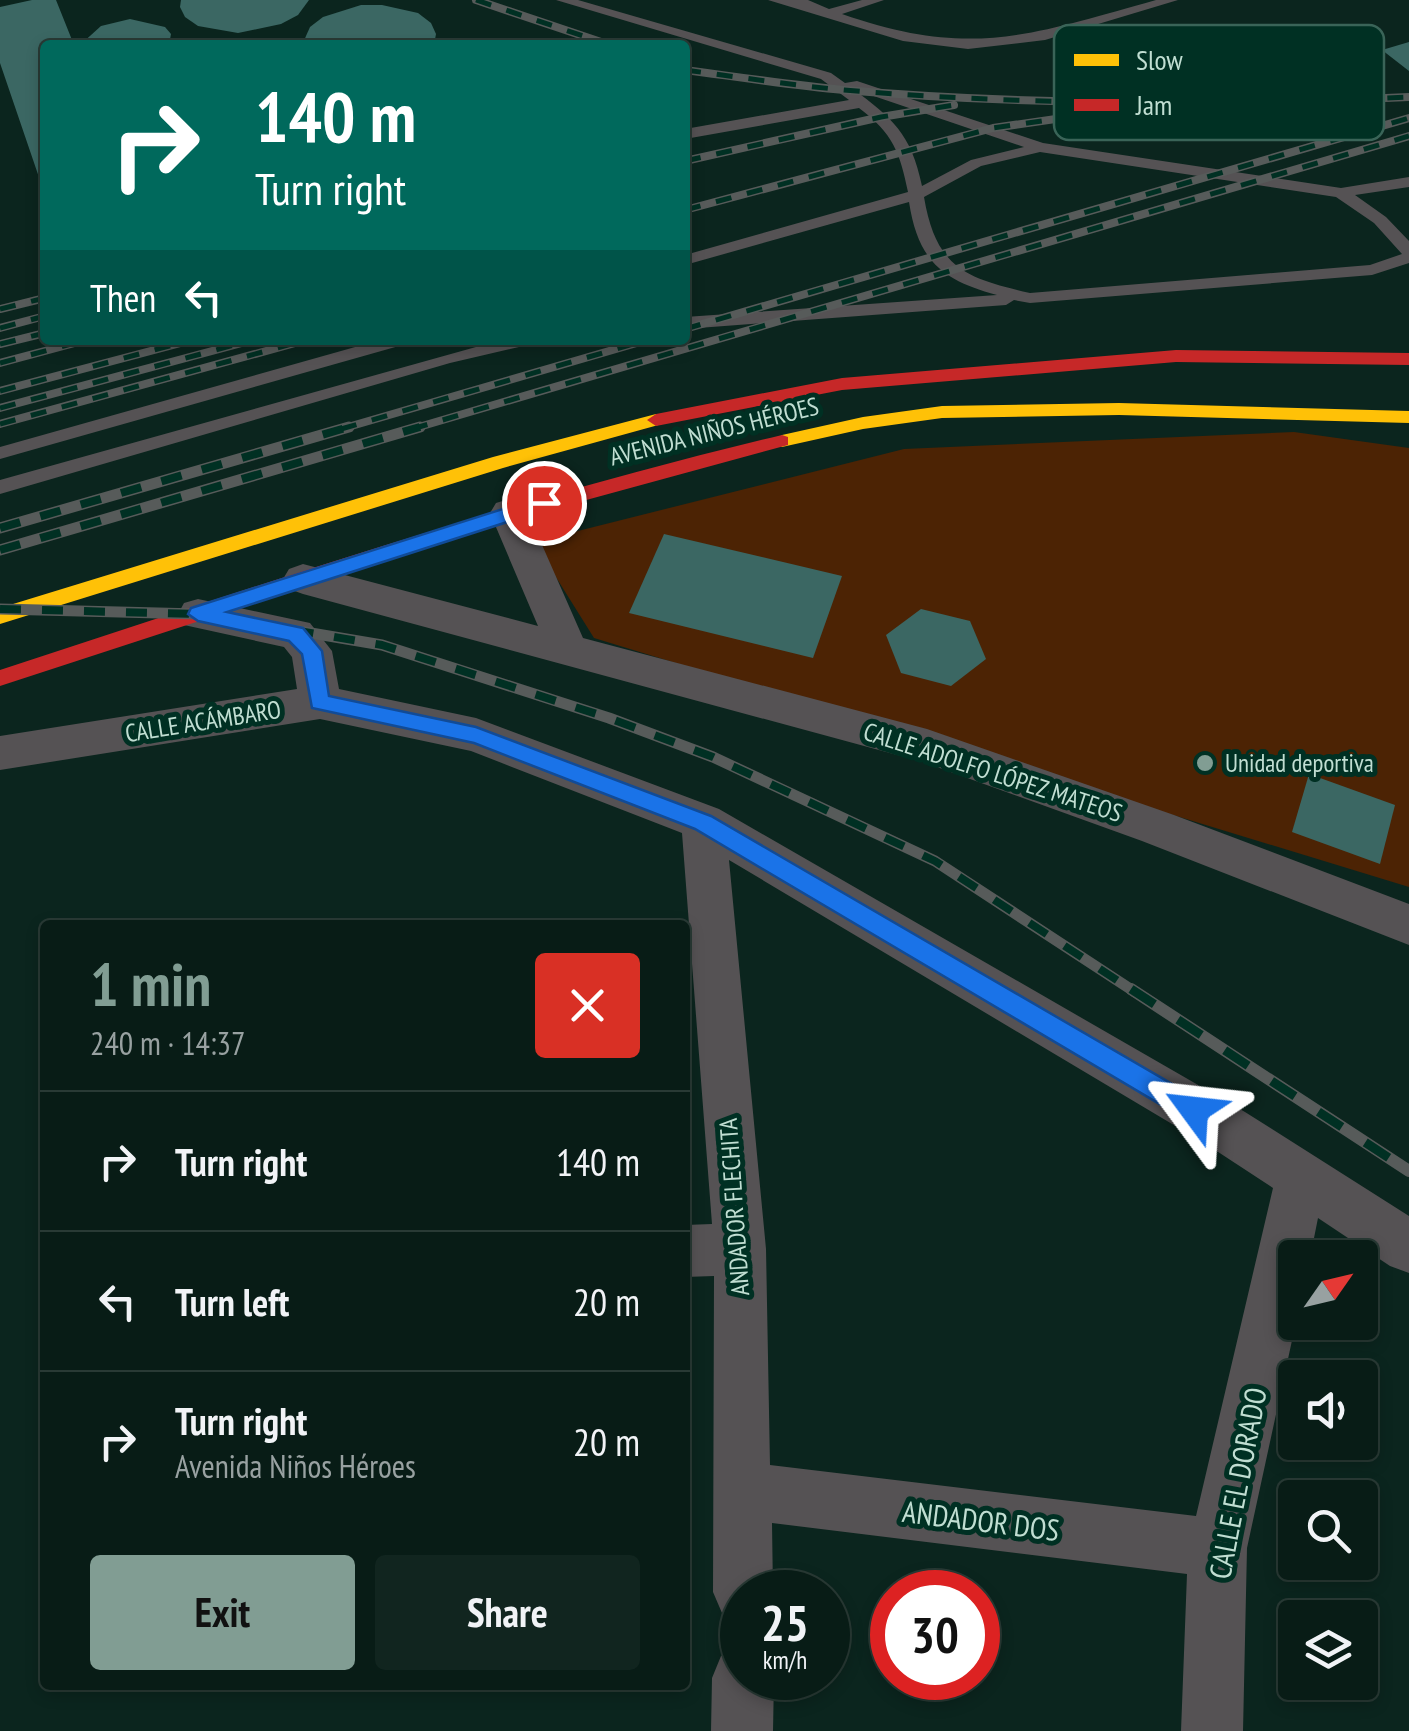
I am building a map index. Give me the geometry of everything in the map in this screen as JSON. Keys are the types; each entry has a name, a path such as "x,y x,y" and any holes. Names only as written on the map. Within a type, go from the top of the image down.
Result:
{"main road":[{"name":"AVENIDA NIÑOS HÉROES","path":"0,616 604,434 842,384 1176,356 1409,359"},
{"name":"AVENIDA NIÑOS HÉROES","path":"0,678 509,513 684,464 863,423 942,412 1156,409 1409,417"}],"street":[{"path":"509,513 567,647"},
{"name":"CALLE ADOLFO LÓPEZ MATEOS","path":"303,580 567,647 927,746 1158,828 1409,925"},
{"path":"198,614 296,634 312,651 320,702"},
{"name":"CALLE ACÁMBARO","path":"0,752 320,702 476,735 703,822 1210,1120 1409,1247"},
{"name":"ANDADOR FLECHITA","path":"703,822 740,1249 743,1570"},
{"name":"CALLE EL DORADO","path":"1212,1731 1218,1548 1301,1179"},
{"path":"690,1251 740,1249"},
{"name":"ANDADOR DOS","path":"744,1491 1218,1548"},
{"path":"742,1700 742,1731"}],"lane":[{"path":"563,0 826,76 1040,147 1341,194 1409,182"},
{"path":"775,0 938,44 972,46 1054,31"},
{"path":"797,0 826,14 877,0"},
{"path":"1076,25 1172,0"},
{"path":"826,76 866,102 906,151 925,246 942,264 984,288 1030,298"},
{"path":"690,133 866,102"},
{"path":"690,259 916,195 976,163 1040,147"},
{"path":"690,323 1372,270 1409,254 1380,220 1341,194"},
{"path":"0,453 382,345"},
{"path":"0,487 504,345"}],"shaded area":[{"name":"Unidad deportiva","path":"1294,432 1409,448 1409,887 594,638 534,542 904,449"}],"building":[{"path":"56,0 72,40 40,40 40,180 0,63 0,7"},
{"path":"181,0 309,0 298,15 281,24 238,33 198,26 185,17"},
{"path":"361,5 382,5 418,13 431,23 436,34 435,40 304,40 310,27 323,17"},
{"path":"130,19 165,27 171,34 170,40 86,40 101,26"},
{"path":"1409,42 1409,71 1384,52"},
{"path":"664,534 842,576 813,658 629,613"},
{"path":"921,609 970,621 986,659 951,686 901,673 886,635"},
{"path":"1309,774 1395,805 1380,864 1292,832"}],"railway":[{"path":"476,0 595,40"},
{"path":"690,71 844,90 1054,101"},
{"path":"1384,98 1409,97"},
{"path":"690,160 881,117 954,105"},
{"path":"1384,125 1409,118"},
{"path":"690,209 993,128 1054,119"},
{"path":"412,429 1409,136"},
{"path":"690,328 1334,140"},
{"path":"0,309 40,299"},
{"path":"0,328 40,317"},
{"path":"0,344 40,334"},
{"path":"0,363 67,345"},
{"path":"0,391 173,345"},
{"path":"0,408 234,345"},
{"path":"0,424 288,345"},
{"path":"341,429 630,345"},
{"path":"0,528 349,427"},
{"path":"0,550 420,427"},
{"path":"0,609 198,614 382,645 609,718 713,757 935,861 1135,992"},
{"path":"1131,989 1409,1171"}],"traffic: slow":[{"path":"782,441 863,423 942,412 1119,409 1409,417"},
{"path":"0,616 500,462 656,420"}],"traffic: jam":[{"path":"656,420 842,384 1176,356 1409,359"},
{"path":"0,678 486,520 782,441"}],"place":[{"name":"Unidad deportiva","path":"1205,763"}],"route":[{"path":"544,503 198,614 296,634 312,651 320,702 476,735 703,822 1194,1110"}]}
